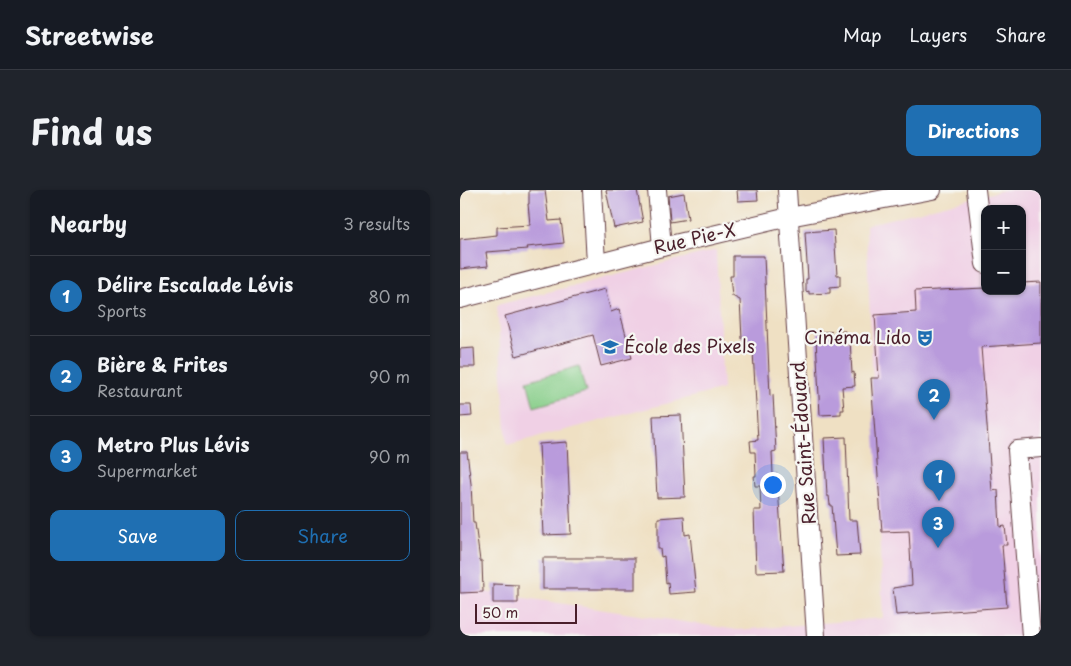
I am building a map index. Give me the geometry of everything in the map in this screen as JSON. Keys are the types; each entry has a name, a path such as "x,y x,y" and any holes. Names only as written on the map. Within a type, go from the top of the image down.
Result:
{"street":[{"path":"592,190 596,264"},
{"path":"657,190 662,247"},
{"name":"Rue Saint-Édouard","path":"787,190 816,636"},
{"name":"Rue Pie-X","path":"460,299 871,196 932,190"},
{"path":"976,190 983,250"},
{"path":"1031,636 1016,450 1041,448"}],"shaded area":[{"path":"1004,190 1041,190 1041,636 460,636 460,588 738,630 883,618 866,225"},
{"name":"École des Pixels","path":"716,250 723,389 507,445 497,305"}],"green space":[{"path":"579,366 586,392 534,407 527,381"}],"building":[{"path":"529,190 545,190 549,221 561,220 564,243 527,247 528,249 486,252 488,266 460,269 460,239 497,235 497,227 530,225"},
{"path":"606,190 637,190 643,222 614,228"},
{"path":"737,190 757,190 758,200 738,201"},
{"path":"684,193 688,219 670,222 668,196"},
{"path":"834,230 837,275 840,275 840,286 830,287 830,293 809,294 809,291 806,292 806,279 808,279 805,232"},
{"path":"733,256 764,256 770,396 773,395 776,451 772,452 773,475 777,474 784,571 756,572 754,510 761,510 760,486 755,486 755,452 751,452 750,441 758,440 753,351 746,351 745,339 742,339 740,300 732,296 730,276 733,276"},
{"path":"1041,282 1041,343 981,347 992,491 998,490 1000,527 1005,526 1007,545 1002,545 1007,607 896,615 893,588 912,585 909,531 882,532 871,378 879,378 875,315 916,312 915,291 981,288 981,295 1026,295 1026,283"},
{"path":"605,289 611,312 619,309 632,358 601,366 593,335 516,356 505,316"},
{"path":"845,331 846,341 850,340 852,373 854,372 855,386 842,387 844,410 841,410 841,414 820,415 816,339 818,339 818,332"},
{"path":"474,348 475,367 460,367 460,349"},
{"path":"460,405 471,405 472,416 460,417"},
{"path":"681,415 685,497 657,498 653,416"},
{"path":"846,437 849,520 857,520 860,555 836,556 832,505 830,505 829,496 827,496 824,438"},
{"path":"567,442 571,534 543,535 539,444"},
{"path":"460,452 467,452 473,523 475,523 480,561 482,561 483,592 460,593"},
{"path":"684,516 685,535 690,534 696,592 669,594 668,582 666,583 664,556 661,557 660,549 658,549 658,518"},
{"path":"543,558 635,558 635,589 543,589"},
{"path":"493,584 518,585 518,603 493,603"}],"place":[{"name":"Cinéma Lido","path":"925,338"},
{"name":"École des Pixels","path":"610,347"},
{"name":"Bière & Frites","path":"934,420"},
{"name":"Délire Escalade Lévis","path":"939,501"},
{"name":"Metro Plus Lévis","path":"938,548"}]}
